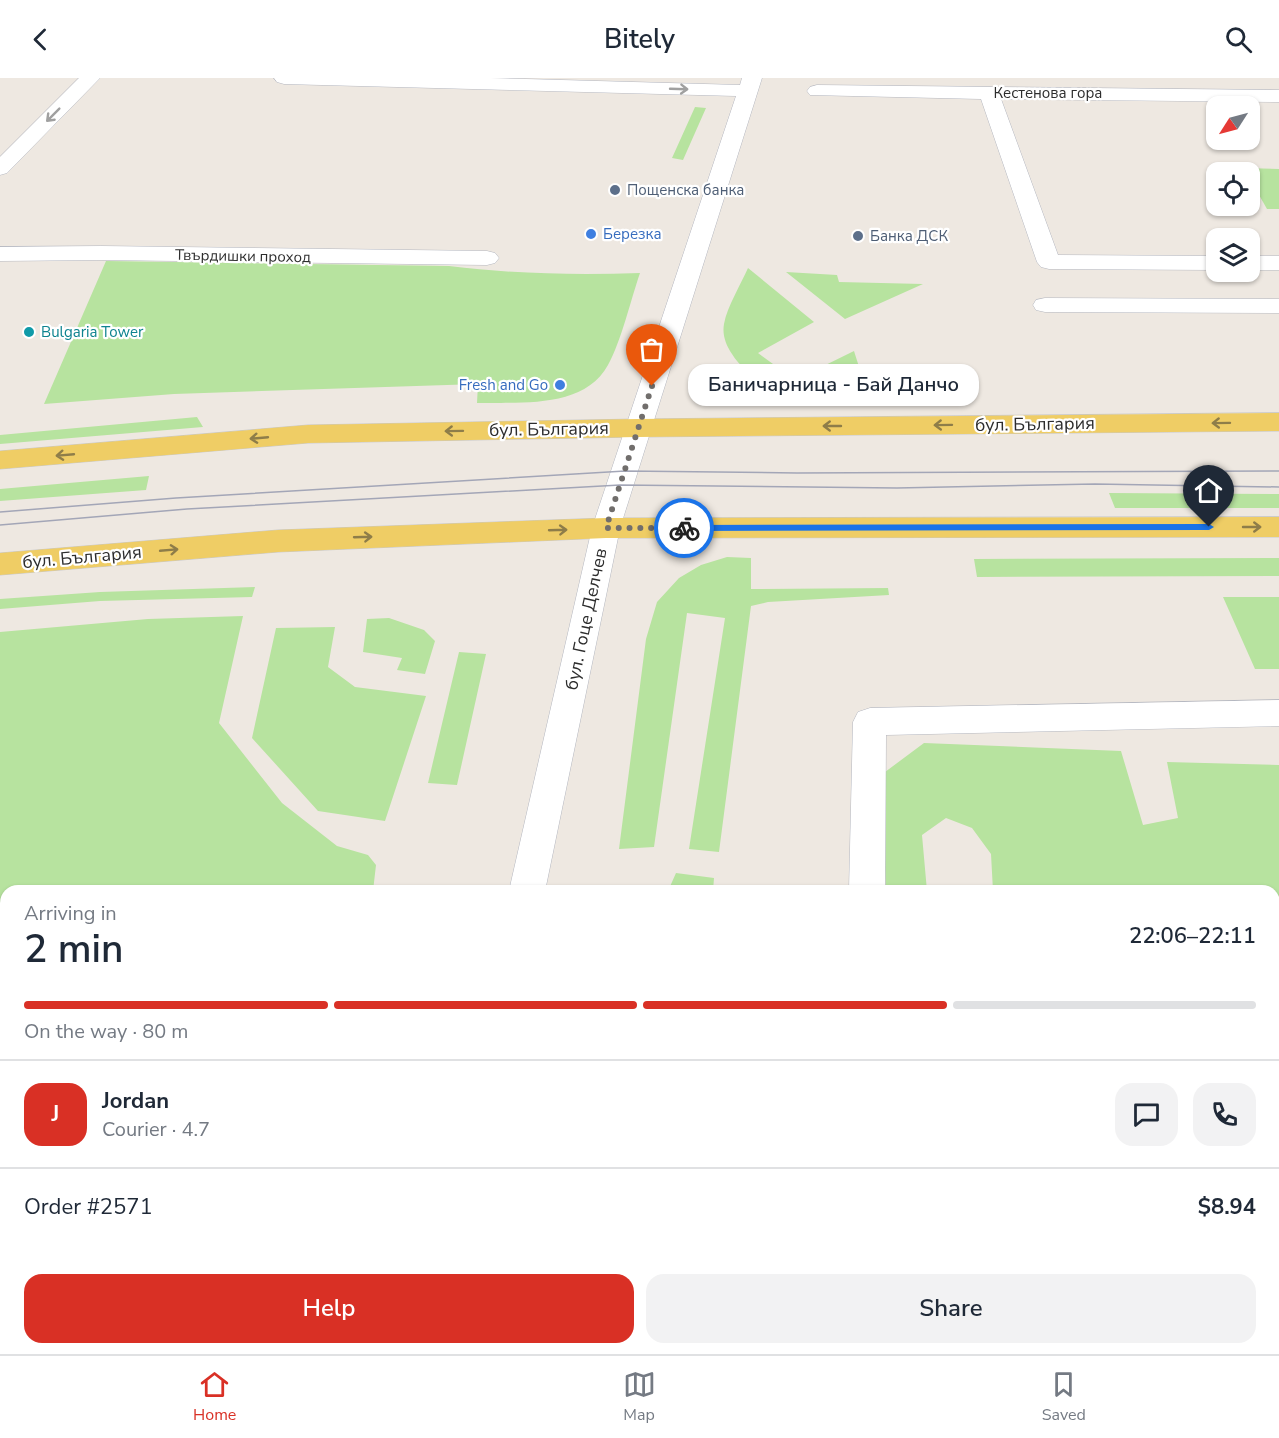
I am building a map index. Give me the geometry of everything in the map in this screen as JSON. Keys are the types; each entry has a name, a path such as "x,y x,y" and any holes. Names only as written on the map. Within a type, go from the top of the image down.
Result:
{"main road":[{"name":"бул. България","path":"0,460 308,434 638,428 1279,422"},
{"name":"бул. България","path":"0,564 279,541 606,528 1279,527"}],"street":[{"path":"0,169 90,78"},
{"path":"284,78 750,84"},
{"name":"бул. Гоце Делчев","path":"528,885 606,528 750,84"},
{"name":"Кестенова гора","path":"817,91 988,93 1069,86 1279,96"},
{"path":"988,93 1049,262 1206,263"},
{"name":"Твърдишки проход","path":"0,254 486,258"},
{"path":"1260,263 1279,263"},
{"path":"1045,305 1279,306"},
{"path":"867,885 870,722 1279,713"}],"green space":[{"path":"695,107 706,108 683,160 672,158"},
{"path":"1260,168 1279,169 1279,209 1267,209 1260,197"},
{"path":"106,261 449,266 544,273 640,273 608,365 597,379 583,389 550,400 477,403 478,384 174,394 44,404"},
{"path":"748,268 814,322 758,353 795,380 854,351 866,389 812,388 775,383 758,377 743,367 728,347 724,328 728,310"},
{"path":"786,272 837,275 839,282 923,284 845,319"},
{"path":"197,417 203,427 0,444 0,435"},
{"path":"149,476 146,490 0,501 0,489"},
{"path":"1109,493 1279,494 1279,508 1115,508"},
{"path":"727,557 751,558 751,589 888,588 889,595 768,602 751,606 719,852 689,849 725,618 687,613 654,847 619,849 646,639 657,602 679,578 701,565"},
{"path":"1279,558 1279,576 977,577 974,559"},
{"path":"255,587 252,597 100,601 0,609 0,599 100,592"},
{"path":"1223,597 1279,597 1279,669 1255,669"},
{"path":"243,616 219,723 282,803 337,846 368,855 376,865 374,885 0,885 0,632 148,619"},
{"path":"389,618 424,630 435,641 425,674 397,670 402,658 363,652 367,619"},
{"path":"335,627 328,667 355,687 426,696 385,821 318,811 252,738 276,628"},
{"path":"459,652 486,654 457,785 428,783"},
{"path":"924,743 1121,751 1143,825 1178,818 1167,762 1279,765 1279,885 993,885 991,854 972,828 946,818 922,835 926,885 886,885 881,775"},
{"path":"676,873 714,878 713,885 671,885"}],"tram line":[{"path":"0,512 176,498 625,471 797,473 1279,471"},
{"path":"0,525 187,509 620,485 897,488 1095,484 1279,487"}],"way so far":[{"path":"652,386 606,528 684,528"}],"place":[{"name":"Пощенска банка","path":"615,190"},
{"name":"Березка","path":"591,234"},
{"name":"Банка ДСК","path":"858,236"},
{"name":"Bulgaria Tower","path":"29,332"},
{"name":"Fresh and Go","path":"560,385"},
{"name":"Баничарница - Бай Данчо","path":"652,386"}],"route":[{"path":"684,528 1209,527"}]}
